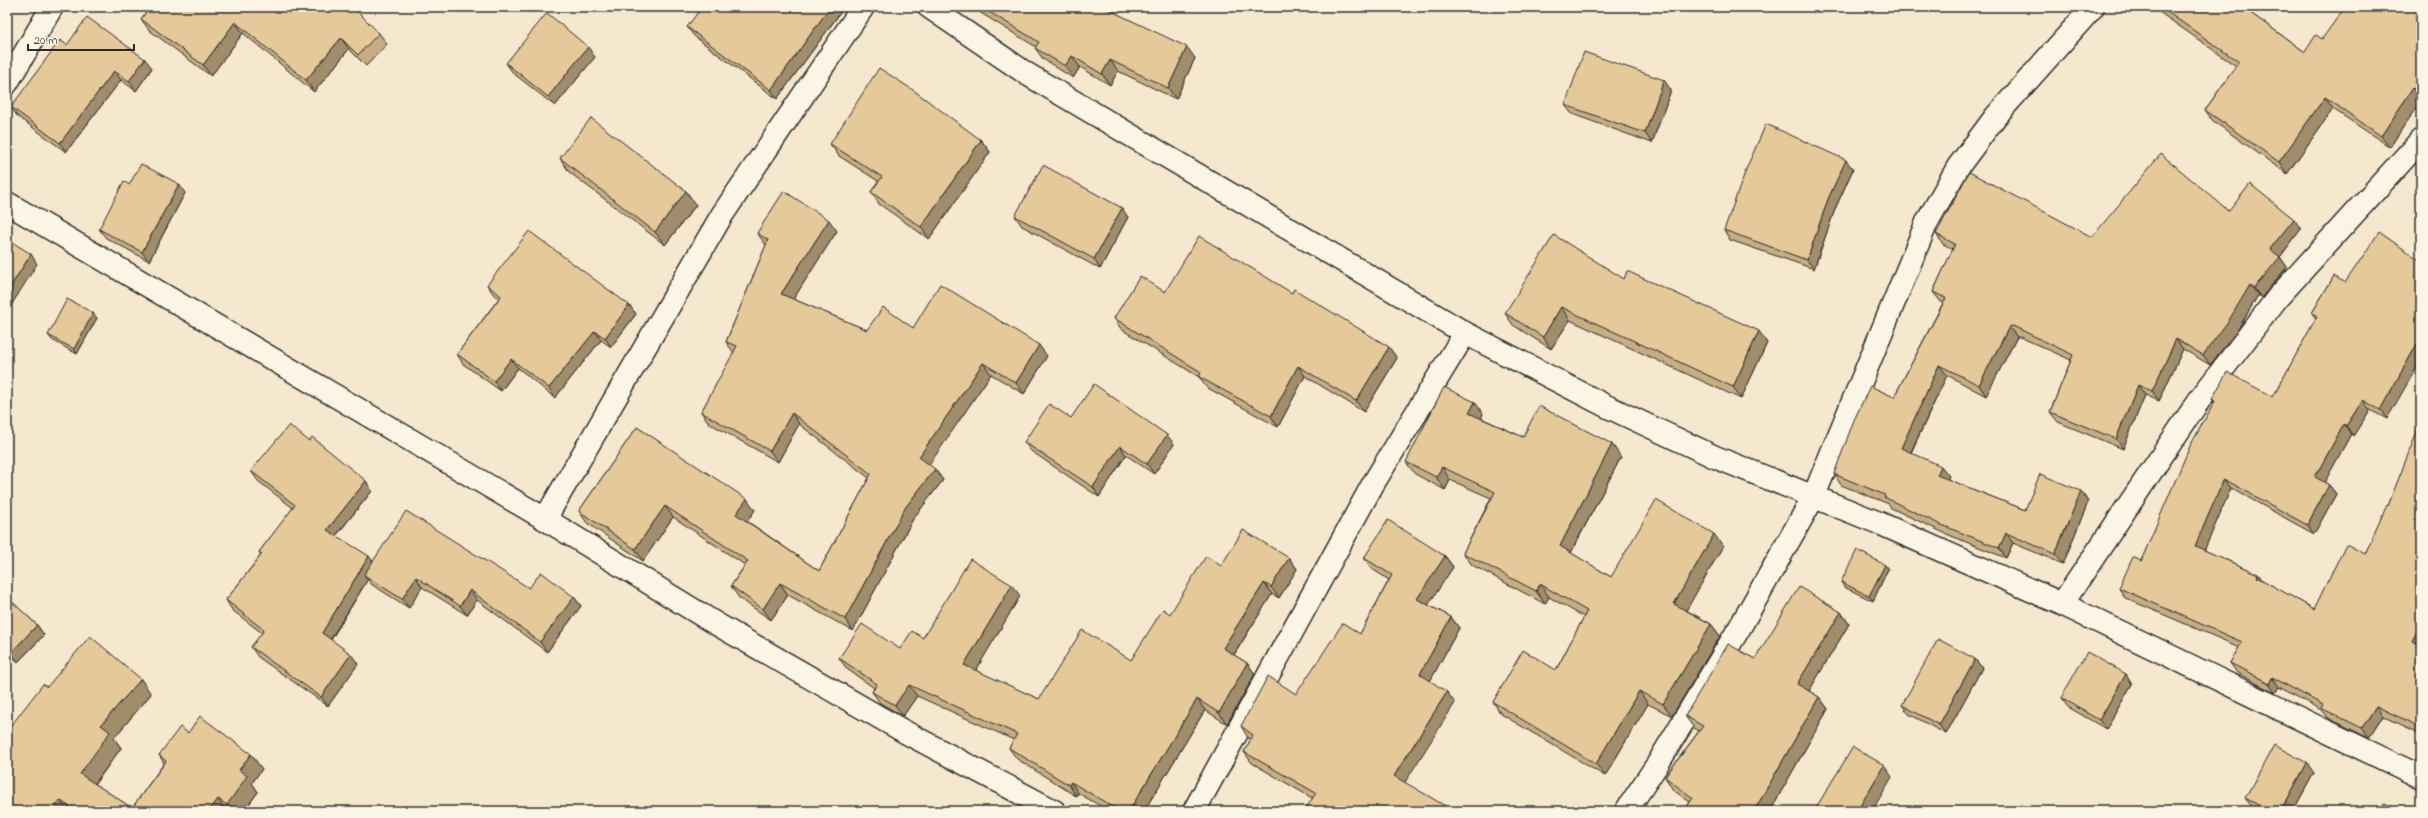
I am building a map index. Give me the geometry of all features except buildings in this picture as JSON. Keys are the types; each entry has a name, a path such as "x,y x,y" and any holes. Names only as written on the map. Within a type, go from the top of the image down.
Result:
{"street":[{"path":"7,83 52,7"},
{"path":"545,519 722,215 863,7"},
{"path":"929,7 1028,74 1465,333 1618,412 1715,457 1813,498 1879,523 2062,604 2421,777"},
{"path":"1626,811 1657,765 1740,627 1813,498 1927,222 1954,174 1996,116 2093,7"},
{"path":"2062,604 2200,399 2278,297 2421,140"},
{"path":"7,203 545,519 713,622 905,732 1054,811"},
{"path":"1194,811 1373,484 1465,333"}]}
